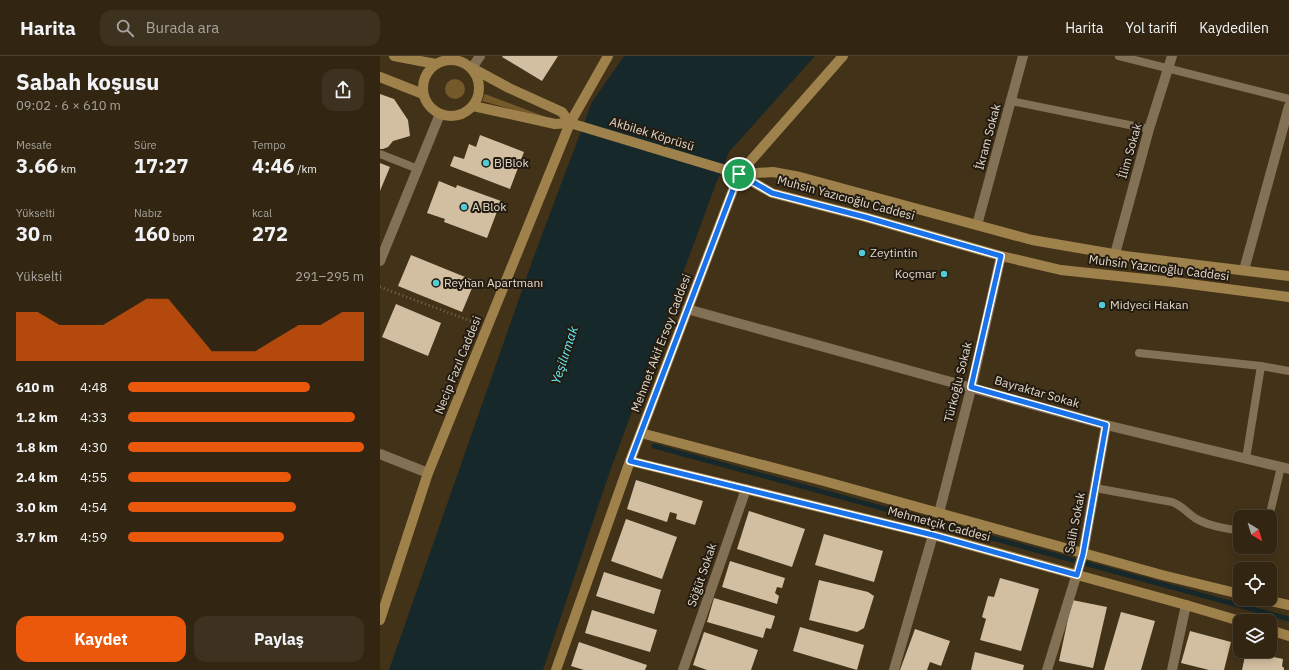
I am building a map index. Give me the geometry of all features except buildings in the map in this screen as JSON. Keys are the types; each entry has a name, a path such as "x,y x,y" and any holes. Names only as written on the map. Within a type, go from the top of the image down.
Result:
{"street":[{"path":"394,56 436,64"},
{"path":"472,68 480,56"},
{"name":"Necip Fazıl Caddesi","path":"380,620 428,473 570,123 608,56"},
{"name":"Mehmet Akif Ersoy Caddesi","path":"556,670 630,461 739,174 843,56"},
{"name":"İkram Sokak","path":"977,225 1023,56"},
{"name":"İlim Sokak","path":"1115,254 1149,129 1172,56"},
{"path":"472,68 477,75 479,91 477,99 468,111 455,116 440,114 429,106 423,94 425,76 429,69 436,64 445,60 455,60 464,62 509,88 562,112 570,123"},
{"path":"380,77 423,94"},
{"path":"473,106 555,124 570,123"},
{"path":"1244,270 1289,106"},
{"path":"380,259 440,114"},
{"name":"Akbilek Köprüsü","path":"570,123 739,174"},
{"name":"Muhsin Yazıcıoğlu Caddesi","path":"739,174 773,172 800,178 1032,240 1115,254 1289,276"},
{"name":"Muhsin Yazıcıoğlu Caddesi","path":"739,174 772,193 865,217 1001,256 1061,270 1289,297"},
{"name":"Türkoğlu Sokak","path":"939,513 971,387 1001,256"},
{"name":"Bayraktar Sokak","path":"687,309 1106,425 1285,468"},
{"name":"Salih Sokak","path":"1047,670 1083,554 1106,425"},
{"name":"Mehmetçik Caddesi","path":"641,433 820,480 1083,554 1233,592"},
{"path":"380,454 428,473"},
{"name":"Mehmetçik Caddesi","path":"630,461 933,535 1233,619"},
{"name":"Söğüt Sokak","path":"682,670 746,489"},
{"path":"894,670 933,535"},
{"path":"1277,602 1289,605"},
{"path":"1172,670 1186,605"},
{"path":"1277,632 1289,636"}],"lane":[{"path":"1119,56 1289,99"},
{"path":"1011,101 1149,129"},
{"path":"380,154 418,169"},
{"path":"1139,353 1261,366 1289,371"},
{"path":"1246,459 1261,366"},
{"path":"1271,510 1285,468"},
{"path":"1094,488 1172,502 1182,506 1194,518 1206,523 1233,529"}],"path":[{"path":"380,287 488,327"}],"shaded area":[{"path":"455,79 462,82 465,89 462,96 455,99 448,96 445,89 448,82"},
{"path":"485,94 559,122 482,101"}],"water":[{"name":"Yeşilırmak","path":"624,56 815,56 729,152 715,186 609,474 543,670 389,670 534,256 592,102"}],"waterway":[{"path":"654,446 1289,619"}],"place":[{"name":"B Blok","path":"486,163"},
{"name":"A Blok","path":"464,207"},
{"name":"Zeytintin","path":"862,253"},
{"name":"Koçmar","path":"944,274"},
{"name":"Reyhan Apartmanı","path":"436,283"},
{"name":"Midyeci Hakan","path":"1102,305"}],"route":[{"path":"739,174 772,193 865,217 1001,256 971,387 1106,425 1083,554 1077,575 933,535 630,461 739,174"}]}
